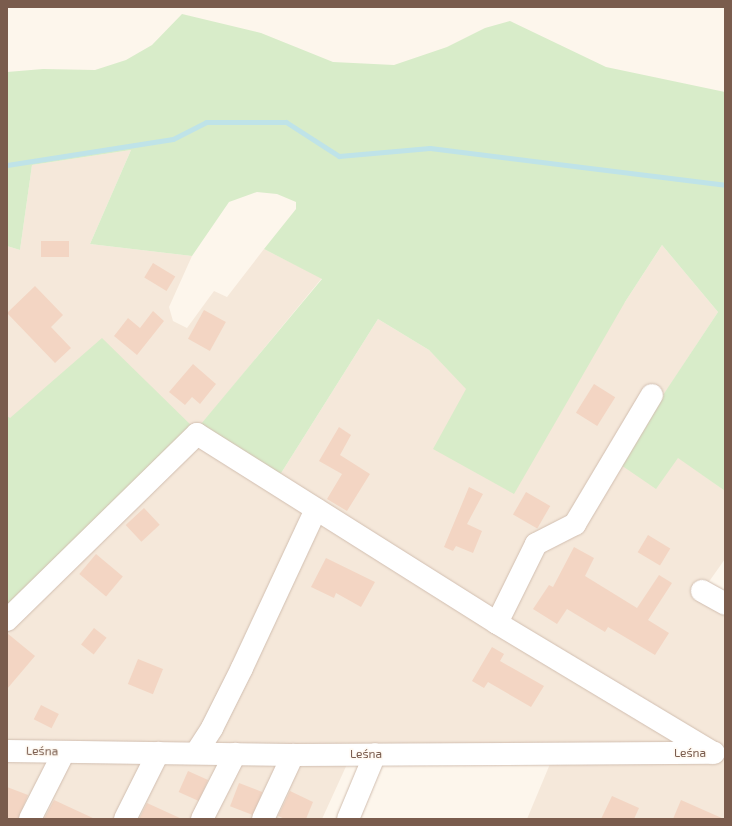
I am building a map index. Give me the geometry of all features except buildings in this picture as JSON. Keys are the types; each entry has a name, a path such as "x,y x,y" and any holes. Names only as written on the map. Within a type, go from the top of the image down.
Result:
{"street":[{"path":"497,623 536,544 575,524 652,395"},
{"path":"7,620 197,434 497,623 719,753"},
{"path":"196,754 212,728 242,668 316,509"},
{"path":"702,591 725,604"},
{"name":"Leśna","path":"7,751 293,755 719,753"},
{"path":"30,819 64,752"},
{"path":"125,819 158,753"},
{"path":"202,819 235,754"},
{"path":"348,819 375,754"},
{"path":"263,819 293,755"}],"shaded area":[{"path":"131,150 90,244 192,256 169,307 173,321 187,328 214,291 227,297 264,249 322,278 196,431 9,419 7,416 7,246 20,250 32,165"},
{"path":"662,245 718,312 619,463 678,457 725,491 725,559 708,583 725,594 725,819 527,819 550,764 348,762 322,819 7,819 7,627 203,429 278,478 378,319 429,350 467,389 625,302"}],"green space":[{"path":"182,14 261,33 333,62 394,65 447,47 485,28 510,21 606,67 725,92 725,491 678,458 656,489 618,463 718,312 662,245 625,302 514,494 433,449 466,389 429,350 378,319 278,478 204,429 7,613 7,416 10,418 102,338 196,430 322,279 264,249 296,209 296,202 277,194 257,192 229,202 192,256 90,244 131,150 32,165 20,250 7,246 7,72 43,69 95,70 126,60 152,45"}],"waterway":[{"path":"7,165 173,139 206,122 286,122 339,156 430,148 725,185"}]}
